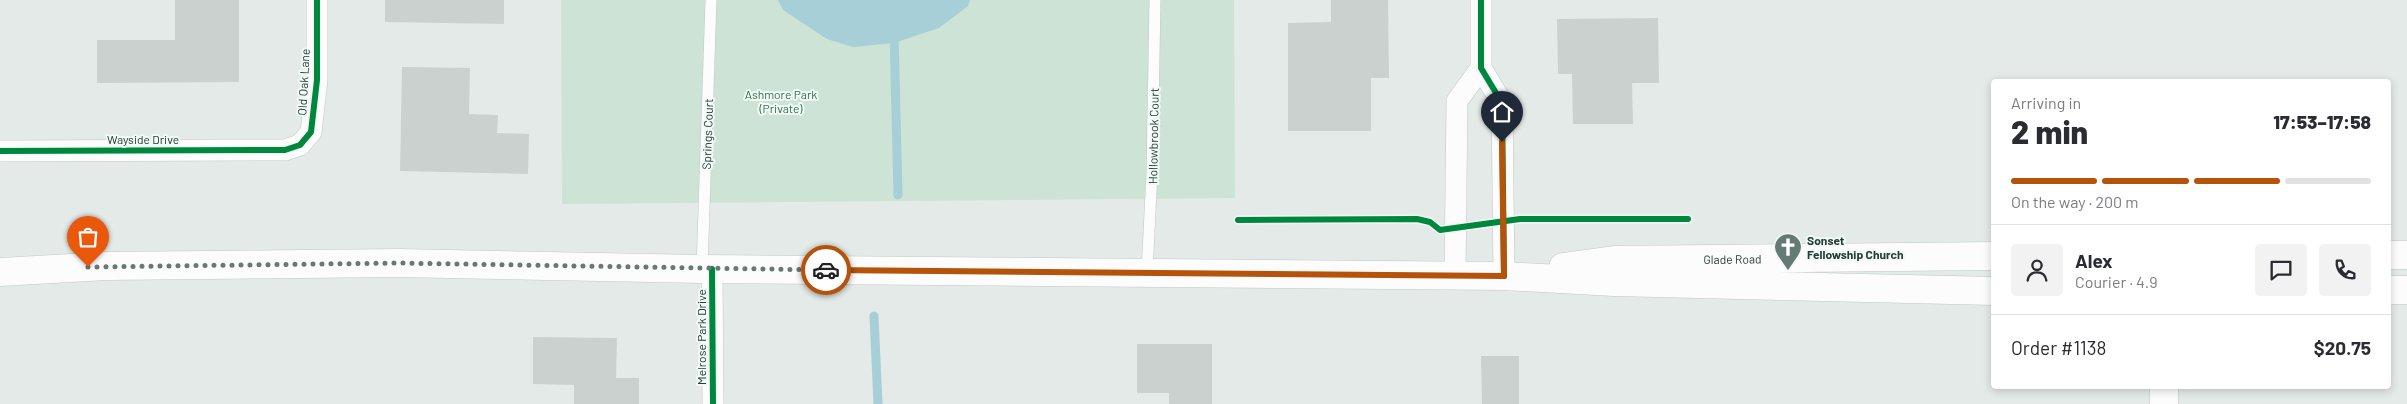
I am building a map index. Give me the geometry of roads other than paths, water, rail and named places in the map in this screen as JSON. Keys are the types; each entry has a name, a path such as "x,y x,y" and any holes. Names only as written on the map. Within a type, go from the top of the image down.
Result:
{"main road":[{"path":"2391,254 2407,254"},
{"name":"Glade Road","path":"1504,276 1614,260 1991,256"},
{"name":"Glade Road","path":"0,272 106,266 389,263 707,269 1455,275 1614,282 1991,291"},
{"path":"2391,290 2407,290"},
{"path":"2164,389 2164,404"}],"street":[{"name":"Old Oak Lane","path":"286,150 300,146 311,132 317,80 317,0"},
{"path":"1481,0 1481,68 1502,103 1504,276"},
{"path":"1455,275 1457,101 1481,68"},
{"name":"Wayside Drive","path":"0,151 286,150"},
{"name":"Melrose Park Drive","path":"707,269 713,404"}],"lane":[{"name":"Springs Court","path":"707,269 712,0"},
{"name":"Hollowbrook Court","path":"1147,272 1155,0"}],"water":[{"path":"778,0 970,0 968,6 939,28 894,43 853,47 827,39 783,10"}],"waterway":[{"path":"894,33 898,195"},
{"path":"874,316 878,404"}],"place":[{"name":"Sonset Fellowship Church","path":"1788,271"}],"park label":[{"name":"Ashmore Park (Private)","path":"781,101"}]}
